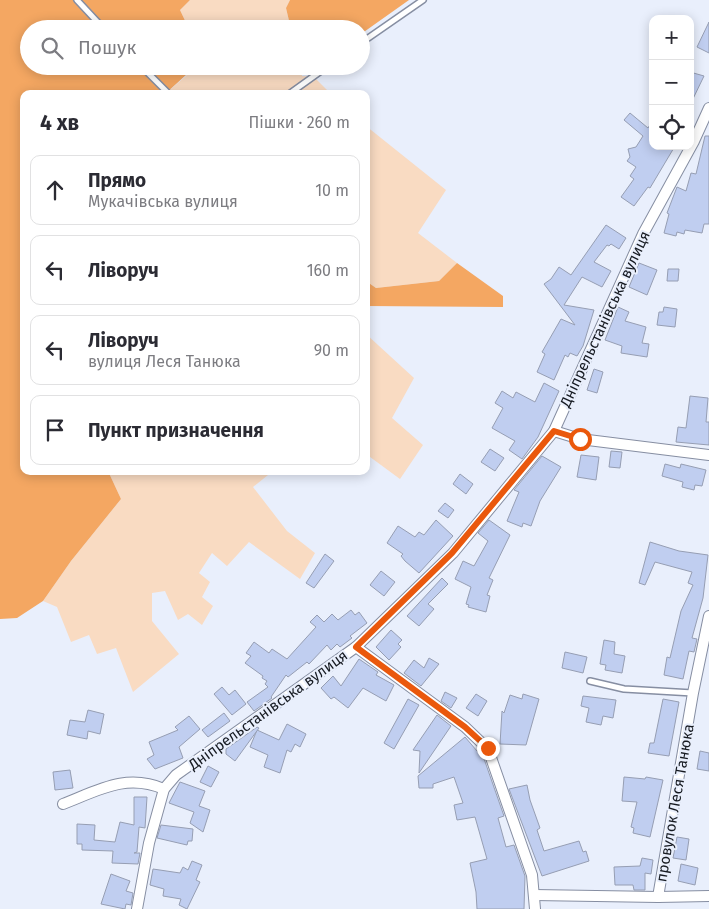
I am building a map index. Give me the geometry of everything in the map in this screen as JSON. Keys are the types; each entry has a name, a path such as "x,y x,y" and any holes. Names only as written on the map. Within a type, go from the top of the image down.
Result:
{"street":[{"name":"Дніпрельстанівська вулиця","path":"137,909 150,842 164,789 176,775 356,647 452,553 554,431 643,234 694,141 709,108"},
{"path":"554,431 580,439 709,455"},
{"name":"провулок Леся Танюка","path":"534,895 658,897 693,693 709,616"},
{"path":"356,647 465,727 488,748 532,875 535,909"},
{"path":"63,804 128,781 148,782 164,789"},
{"path":"658,897 709,896"}],"lane":[{"path":"76,0 95,20"},
{"path":"370,37 423,0"},
{"path":"150,75 165,90"},
{"path":"295,90 315,75"},
{"path":"590,681 624,689 693,693"}],"shaded area":[{"path":"0,0 190,0 180,10 185,20 20,20 20,75 186,75 169,90 20,90 20,475 110,475 121,499 71,561 43,601 17,618 0,619"},
{"path":"190,0 290,0 286,8 289,20 185,20 180,10"},
{"path":"290,0 409,0 370,28 370,20 289,20 286,8"},
{"path":"302,75 314,77 327,90 170,90 186,76"},
{"path":"370,129 446,190 418,233 457,263 439,281 376,288 370,284"},
{"path":"457,263 503,296 503,307 370,306 370,284 376,288 439,281"},
{"path":"370,338 414,378 392,418 423,445 400,479 370,457"},
{"path":"110,475 268,475 253,487 287,531 315,553 300,579 249,542 227,566 212,553 199,573 210,582 202,597 213,606 202,625 188,614 178,620 165,591 152,593 152,621 179,654 133,692 116,648 97,654 89,635 71,642 57,607 43,601 71,561 121,499"}],"building":[{"path":"709,22 709,53 697,47"},
{"path":"694,73 704,76 694,97"},
{"path":"630,113 648,128 649,126 649,150 673,150 650,188 648,187 634,206 621,197 634,179 630,176 636,167 627,161 630,157 628,149 636,147 643,136 624,120"},
{"path":"705,136 709,136 709,224 704,224 702,233 685,230 684,234 677,232 676,236 664,233 669,214 667,213 677,187 686,191 691,173 696,174"},
{"path":"606,225 626,238 619,249 611,244 607,245 594,262 611,271 602,287 582,277 564,305 594,310 583,346 577,356 570,353 568,357 565,355 554,380 537,372 545,354 542,352 561,319 575,325 544,284 551,279 559,267 571,275"},
{"path":"639,263 657,270 647,295 629,287"},
{"path":"668,269 679,269 678,281 667,281"},
{"path":"618,307 629,312 625,321 646,327 642,343 649,344 647,357 621,353 622,346 605,340"},
{"path":"664,307 677,309 675,327 657,325 659,312 663,312"},
{"path":"594,369 603,372 597,393 587,390"},
{"path":"544,383 559,391 538,437 522,459 509,450 515,441 492,428 503,408 495,403 502,391 513,398 516,392 535,402"},
{"path":"690,396 708,398 706,422 709,422 709,445 676,442 678,427 686,428"},
{"path":"490,449 504,458 495,471 481,462"},
{"path":"611,451 622,452 620,468 609,467"},
{"path":"581,455 599,457 596,480 577,477"},
{"path":"542,456 561,467 540,501 531,526 523,523 522,527 507,521 519,492 514,490"},
{"path":"665,464 680,468 681,464 706,470 702,486 695,485 694,490 682,487 683,482 662,476"},
{"path":"460,474 473,484 466,494 453,484"},
{"path":"445,503 454,510 448,518 438,511"},
{"path":"436,520 453,536 419,573 405,561 401,556 403,554 387,543 398,526 415,537 419,532 424,535"},
{"path":"489,520 510,535 489,578 493,580 487,595 490,596 486,612 468,607 469,605 466,604 471,587 455,579 463,561 474,566 488,541 478,533"},
{"path":"650,542 679,551 708,555 703,598 692,638 697,639 694,652 689,651 683,679 664,675 667,657 670,658 681,611 693,585 688,583 692,572 655,562 645,585 639,583"},
{"path":"325,554 334,561 314,588 306,583"},
{"path":"381,571 395,582 384,596 370,585"},
{"path":"442,578 448,584 428,604 434,609 419,626 407,616"},
{"path":"351,610 355,615 359,612 367,623 350,636 352,638 340,647 337,644 331,650 327,645 309,664 307,662 288,677 286,675 272,698 254,711 247,702 268,687 265,684 267,681 262,678 263,676 245,663 251,656 246,653 254,642 269,653 272,649 287,659 316,627 310,622 317,615 324,622 332,614 338,620"},
{"path":"391,630 402,640 398,644 401,647 389,660 376,647"},
{"path":"604,640 615,642 614,654 625,656 622,673 605,670 606,665 600,664"},
{"path":"565,652 587,657 583,673 562,668"},
{"path":"429,658 439,664 421,686 404,673 414,660 424,668"},
{"path":"359,659 378,672 376,675 394,685 386,701 363,688 348,708 334,697 331,699 321,688 333,676 341,686"},
{"path":"222,687 229,695 235,690 246,704 232,715 214,694"},
{"path":"445,692 457,698 451,708 441,701"},
{"path":"476,694 487,701 478,716 466,708"},
{"path":"523,694 539,699 526,745 500,744 502,711 504,713 510,695 522,699"},
{"path":"583,696 616,700 613,718 603,716 601,725 586,722 589,708 581,706"},
{"path":"408,699 419,705 394,749 384,743"},
{"path":"663,699 679,702 669,756 648,753 650,743 654,743"},
{"path":"88,710 104,714 100,734 88,731 87,739 67,735 70,720 85,722"},
{"path":"224,713 230,721 208,737 202,730"},
{"path":"437,715 451,726 419,773 420,751 413,750"},
{"path":"189,716 200,729 179,747 183,758 155,769 147,759 154,755 149,742 178,730 175,727"},
{"path":"287,724 306,734 300,747 295,744 291,752 287,750 280,773 264,767 268,755 250,747 257,730 279,740"},
{"path":"257,727 259,728 235,761 226,754 226,749"},
{"path":"465,737 477,751 482,753 504,816 498,818 506,847 514,845 525,876 524,909 477,909 476,892 470,863 487,859 475,817 457,820 454,805 463,803 454,777 433,784 433,788 419,788 418,776"},
{"path":"700,751 709,753 709,771 697,769"},
{"path":"208,766 219,772 211,787 200,782"},
{"path":"70,770 73,788 55,790 53,772"},
{"path":"624,777 645,779 646,777 663,780 650,837 633,833 634,828 631,827 637,802 622,801"},
{"path":"180,782 205,791 199,806 210,810 203,832 190,823 194,812 169,803"},
{"path":"527,785 540,828 537,830 544,851 579,841 583,852 586,851 589,861 542,876 509,789"},
{"path":"134,797 147,797 145,828 139,827 137,852 134,853 140,853 138,864 112,863 113,851 82,850 82,844 77,844 77,824 95,825 94,840 115,842 120,822 134,825"},
{"path":"161,825 193,829 192,841 188,841 187,845 157,838"},
{"path":"677,837 689,839 686,860 673,858"},
{"path":"642,858 653,860 651,874 645,873 645,890 634,890 633,885 615,885 614,867 640,866"},
{"path":"192,861 202,865 196,880 200,882 187,909 179,905 181,899 163,896 164,889 150,885 153,869 180,873 183,867 188,870"},
{"path":"681,864 698,868 695,885 678,881"},
{"path":"111,874 130,881 126,891 133,893 131,905 126,904 125,909 101,904"}],"route":[{"path":"488,748 465,727 356,647 452,553 554,431 580,439"}]}
